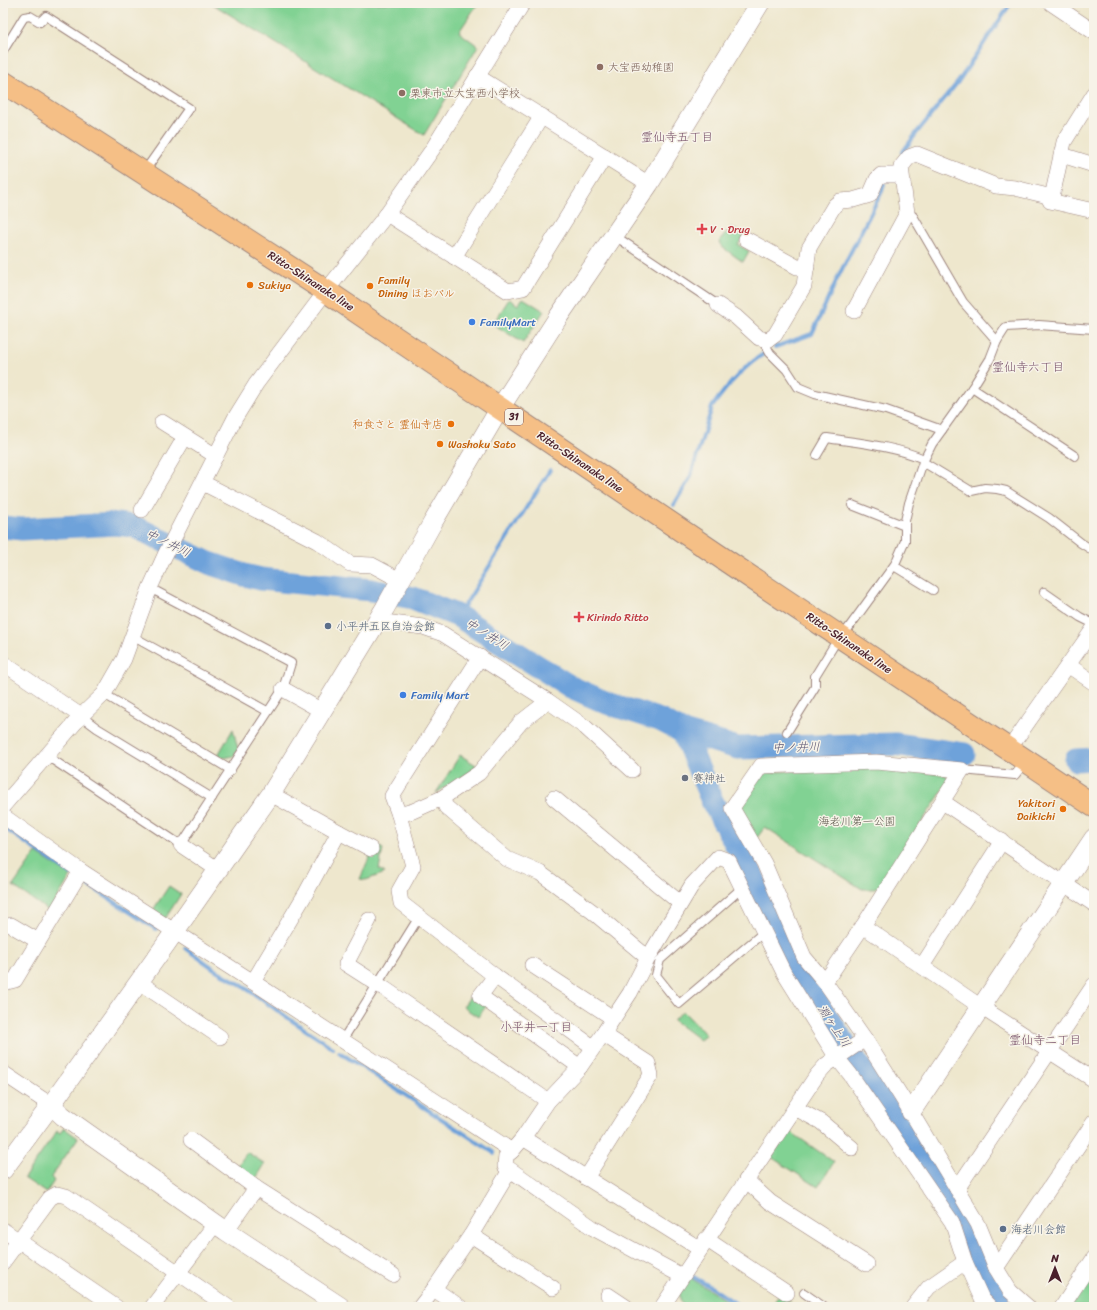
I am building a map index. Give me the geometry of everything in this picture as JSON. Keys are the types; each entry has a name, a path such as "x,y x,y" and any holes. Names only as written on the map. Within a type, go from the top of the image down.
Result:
{"main road":[{"name":"Ritto-Shinanaka line","path":"3,82 326,291 1094,806"}],"street":[{"path":"3,806 81,716 104,694 124,659 150,588 165,555 235,418 256,384 326,291 387,214 432,150 523,3"},
{"path":"3,1170 175,932 271,794 381,615 432,522 500,408 559,316 615,236 649,184 760,3"},
{"path":"1051,3 1094,32"},
{"path":"478,76 649,184"},
{"path":"1094,94 1064,142 1050,201 1094,211"},
{"path":"454,257 542,116"},
{"path":"854,311 907,213 901,167 909,157 917,154 996,186 1015,188 1052,197"},
{"path":"1062,155 1094,165"},
{"path":"387,214 508,291 523,288 605,156"},
{"path":"718,304 736,317 759,338 768,340 775,335 804,286 809,248 834,206 840,201 853,200 870,195 877,179 881,175 901,175"},
{"path":"746,239 797,267 806,267"},
{"path":"162,422 216,456"},
{"path":"142,510 184,436"},
{"path":"203,483 317,541 350,564 372,565 400,582"},
{"path":"381,615 443,634 548,701 585,727 632,770"},
{"path":"1018,755 1068,665 1094,628"},
{"path":"480,657 392,796 399,815 413,866 399,891 401,903 495,976 594,1047"},
{"path":"3,663 81,716"},
{"path":"1068,665 1094,683"},
{"path":"283,689 322,711"},
{"path":"399,815 442,798 479,773 521,722 548,701"},
{"path":"825,982 962,770 876,762 761,766 732,808 764,863 804,957 825,982 862,1041 912,1112 978,1224 996,1268 1010,1291 1028,1307"},
{"path":"271,794 371,849"},
{"path":"442,798 446,807 507,859 540,873 593,912 648,958"},
{"path":"554,798 680,903"},
{"path":"942,802 1094,904"},
{"path":"3,816 81,871 512,1151"},
{"path":"253,982 306,893 339,832"},
{"path":"912,1112 1094,838"},
{"path":"922,966 1002,841"},
{"path":"181,845 217,870"},
{"path":"682,1276 593,1228 505,1166 506,1156 523,1138 548,1101 580,1067 604,1034 630,993 648,958 680,903 692,885 718,857 729,861 784,973 838,1057 952,1222 965,1262 982,1299 990,1307"},
{"path":"3,983 15,980 81,871"},
{"path":"369,920 346,964 378,984 548,1101"},
{"path":"11,925 38,940"},
{"path":"862,926 981,1007 1094,1080"},
{"path":"532,965 614,1018"},
{"path":"495,976 480,996 580,1067"},
{"path":"139,982 220,1037"},
{"path":"957,1189 1094,985"},
{"path":"586,1178 651,1075 648,1063 604,1034"},
{"path":"667,1305 682,1276 817,1075 826,1065 862,1041"},
{"path":"3,1073 51,1105 63,1116 221,1227 342,1307"},
{"path":"795,1108 821,1122 852,1148"},
{"path":"996,1268 1094,1122"},
{"path":"523,1138 586,1178 787,1293"},
{"path":"191,1140 256,1188 393,1275"},
{"path":"420,1307 471,1235 510,1170"},
{"path":"746,1180 770,1202 867,1264"},
{"path":"152,1307 178,1273 256,1188"},
{"path":"3,1262 50,1198 57,1194 66,1196 228,1307"},
{"path":"3,1230 116,1307"},
{"path":"471,1235 553,1288"},
{"path":"1062,1307 1094,1258"},
{"path":"913,1307 929,1287 965,1262"},
{"path":"434,1289 460,1307"},
{"path":"608,1295 626,1307"}],"lane":[{"path":"3,51 24,17 30,16 40,22 46,16 189,108 144,173"},
{"path":"907,213 913,216 963,302 998,341"},
{"path":"615,236 718,304"},
{"path":"787,732 815,686 815,676 840,637 894,566 905,541 905,526 909,503 923,460 972,388 990,359 1006,327 1039,325 1094,329"},
{"path":"768,340 766,346 770,353 786,370 798,387 815,394 886,410 942,430"},
{"path":"972,388 1075,456"},
{"path":"817,455 827,438 915,455 971,491 985,488 1006,491 1049,518 1081,543 1094,551"},
{"path":"852,505 905,526"},
{"path":"894,566 932,590"},
{"path":"47,756 181,845 267,711 283,689 291,663 150,588"},
{"path":"1044,592 1080,617 1094,624"},
{"path":"132,636 267,711"},
{"path":"104,694 230,770"},
{"path":"81,716 97,728 212,798"},
{"path":"962,770 1015,775 1018,755"},
{"path":"743,887 660,960 656,975 679,1004 764,932"},
{"path":"342,1041 419,917"},
{"path":"804,1293 824,1307"}],"green space":[{"name":"栗東市立大宝西小学校","path":"211,3 478,3 459,32 478,46 424,135"},
{"path":"731,227 744,235 738,245 749,251 743,262 722,247 719,242"},
{"path":"523,298 544,311 523,343 493,324 509,299 518,305"},
{"path":"233,729 238,749 234,756 224,758 218,755"},
{"path":"460,755 476,765 475,769 436,793"},
{"name":"海老川第一公園","path":"869,766 946,775 949,781 880,885 873,889 862,889 765,827 756,839 741,813 740,804 761,773"},
{"path":"375,844 383,849 379,869 385,873 366,880 360,879"},
{"path":"36,853 71,876 49,911 13,886"},
{"path":"169,886 181,894 165,919 153,910"},
{"path":"471,995 487,1005 478,1017 463,1007"},
{"path":"683,1011 706,1035 700,1040 673,1020"},
{"path":"64,1128 78,1138 51,1177 54,1181 46,1193 24,1178 57,1131 60,1133"},
{"path":"788,1130 834,1162 818,1187 771,1157"},
{"path":"247,1152 265,1164 255,1180 237,1167"},
{"path":"1094,1271 1094,1307 1070,1307"},
{"path":"689,1277 736,1307 687,1307 681,1303 679,1293"},
{"path":"779,1295 791,1302 787,1307 771,1307"}],"waterway":[{"path":"902,153 958,82 1011,3"},
{"path":"775,347 812,334 838,277 882,191 884,184"},
{"path":"674,505 690,478 712,407 736,377 757,358 765,353"},
{"path":"458,616 550,470"},
{"name":"中ノ井川","path":"3,527 22,529 116,524 133,526 209,563 244,575 261,579 371,590 413,598 458,616 571,687 607,703 660,720 683,732 738,748 895,744 964,754"},
{"name":"淵ヶ上川","path":"683,732 713,803 752,874 782,944 802,979 960,1218 993,1293 1007,1307"},
{"name":"中ノ井川","path":"1076,760 1094,759"},
{"path":"3,827 71,874"},
{"path":"84,882 156,929"},
{"path":"185,948 333,1048"},
{"path":"339,1052 494,1153"},
{"path":"690,1275 741,1307"}],"place":[{"name":"大宝西幼稚園","path":"600,67"},
{"name":"栗東市立大宝西小学校","path":"402,93"},
{"name":"V・Drug","path":"702,229"},
{"name":"Sukiya","path":"250,285"},
{"name":"Family Dining ほおバル","path":"370,286"},
{"name":"FamilyMart","path":"472,322"},
{"name":"和食さと 霊仙寺店","path":"451,424"},
{"name":"Washoku Sato","path":"440,444"},
{"name":"Kirindo Ritto","path":"579,617"},
{"name":"小平井五区自治会館","path":"328,626"},
{"name":"Family Mart","path":"403,695"},
{"name":"賽神社","path":"685,778"},
{"name":"Yakitori Daikichi","path":"1063,809"},
{"name":"海老川会館","path":"1003,1229"}],"district":[{"name":"霊仙寺五丁目","path":"677,137"},
{"name":"霊仙寺六丁目","path":"1028,367"},
{"name":"小平井一丁目","path":"536,1027"},
{"name":"霊仙寺二丁目","path":"1045,1040"}]}
